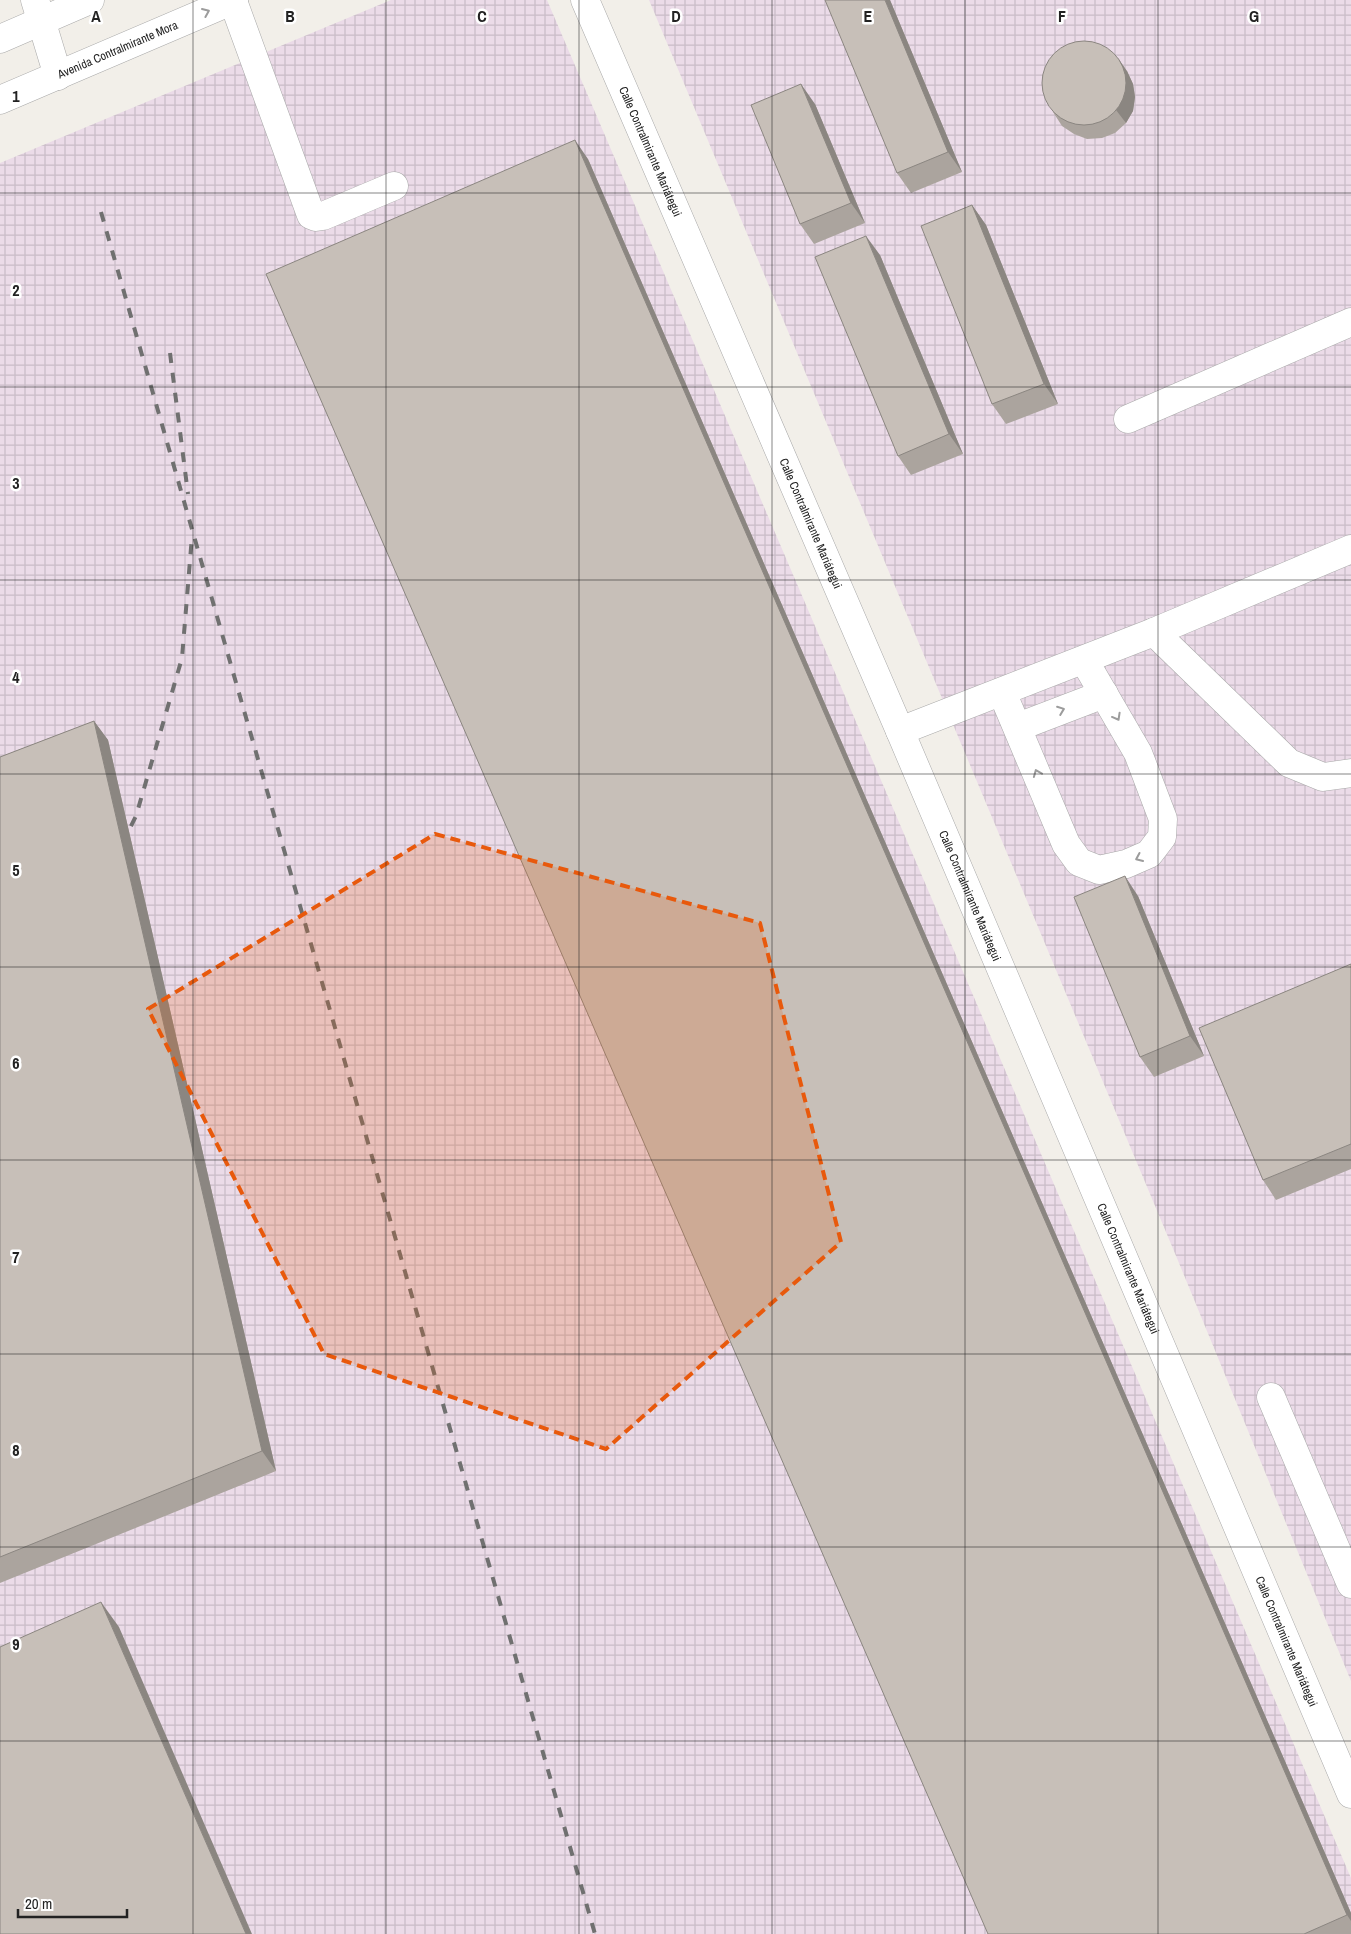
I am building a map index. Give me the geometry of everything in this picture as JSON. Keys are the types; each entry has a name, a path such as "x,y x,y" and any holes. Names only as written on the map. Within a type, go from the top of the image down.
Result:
{"street":[{"path":"0,39 38,10 90,0"},
{"path":"234,0 311,214 316,217 323,216 394,186"},
{"name":"Avenida Contralmirante Mora","path":"0,100 234,0"},
{"name":"Calle Contralmirante Mariátegui","path":"585,0 900,731 1351,1794"},
{"path":"38,10 58,76"},
{"path":"1128,419 1351,322"},
{"path":"900,731 1154,632 1351,549"},
{"path":"1154,632 1289,763 1323,777 1351,773"},
{"path":"1002,692 1066,844 1079,862 1099,870 1126,864 1149,854 1162,837 1163,819 1138,753 1084,660"},
{"path":"1018,727 1104,694"},
{"path":"1271,1397 1351,1584"}],"highlighted area":[{"path":"435,834 760,923 841,1242 606,1449 324,1354 148,1009"}],"shaded area":[{"path":"391,0 547,0 1351,1878 1351,1934 0,1934 0,163"},
{"path":"649,0 1351,0 1351,1681 1179,1263"}],"building":[{"path":"825,0 885,0 948,152 897,173"},
{"path":"1084,41 1100,44 1114,53 1123,67 1126,83 1123,99 1114,113 1100,122 1084,125 1068,122 1054,113 1045,99 1042,83 1045,67 1054,53 1068,44"},
{"path":"801,84 851,203 800,224 751,105"},
{"path":"575,140 1347,1915 1304,1934 988,1934 266,274"},
{"path":"972,205 1044,384 992,404 921,226"},
{"path":"866,236 949,434 898,456 815,257"},
{"path":"94,721 262,1451 0,1557 0,757"},
{"path":"1125,876 1190,1036 1140,1057 1074,897"},
{"path":"1351,964 1351,1144 1263,1180 1199,1028"},
{"path":"101,1602 246,1934 0,1934 0,1647"}],"railway":[{"path":"101,212 595,1934"},
{"path":"170,353 188,494"},
{"path":"122,844 136,816 182,658 192,536"}]}
